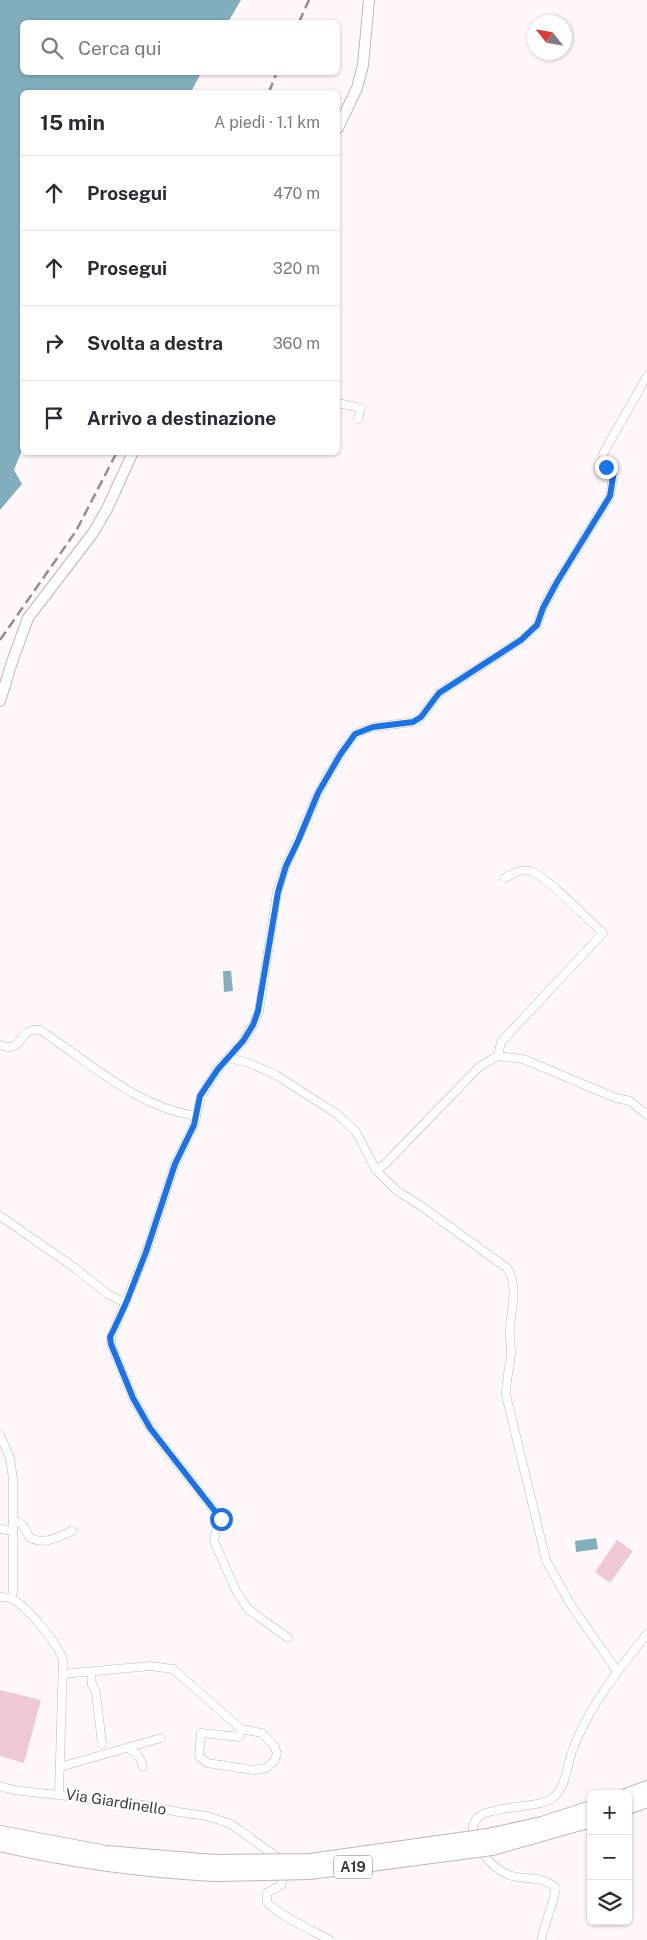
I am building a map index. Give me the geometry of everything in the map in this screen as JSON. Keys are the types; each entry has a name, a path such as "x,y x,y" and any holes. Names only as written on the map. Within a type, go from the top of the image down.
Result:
{"highway":[{"path":"632,1793 647,1788"},
{"path":"632,1806 647,1800"},
{"name":"A19","path":"490,1842 587,1809"},
{"name":"A19","path":"0,1844 122,1867 310,1872 490,1842 587,1821"},
{"name":"A19","path":"0,1833 106,1853 214,1868"}],"main road":[{"path":"340,124 351,102 362,71 370,0"},
{"path":"0,701 28,618 93,533 107,509 132,455"}],"street":[{"path":"288,1638 248,1609 236,1591 214,1541 215,1532 221,1519 150,1428 133,1398 111,1344 110,1337 146,1252 175,1164 194,1125 200,1096 218,1069 229,1058 253,1025 258,1011 272,917 278,892 286,866 318,793 340,755 355,734 373,727 413,722 421,717 439,693 521,640 537,625 543,608 557,582 610,496 613,477 609,469 603,464 603,454 647,376"},
{"path":"340,403 362,408 358,419"},
{"path":"498,1056 501,1042 603,934 544,878 531,870 518,871 505,878"},
{"path":"0,1046 13,1048 20,1043 26,1032 34,1029 40,1030 117,1085 150,1103 177,1113 196,1116"},
{"path":"376,1170 385,1164 480,1066 498,1056 523,1060 616,1098 630,1101 647,1115"},
{"path":"229,1058 249,1063 276,1074 337,1114 356,1132 376,1170 396,1190 507,1268 512,1275 514,1284 509,1332 511,1352 506,1379 506,1395 546,1560 571,1605 617,1671"},
{"path":"0,1216 75,1268 109,1295 126,1303"},
{"path":"0,1435 11,1465 13,1479 13,1592 11,1598"},
{"path":"13,1521 23,1524 29,1537 42,1541 54,1539 72,1531"},
{"path":"0,1529 13,1531"},
{"path":"0,1597 11,1598 20,1604 52,1638 60,1650 63,1660 59,1794"},
{"path":"541,1940 547,1917 554,1902 556,1888 547,1881 516,1877 508,1874 488,1860 478,1848 473,1825 475,1819 486,1811 524,1807 545,1802 557,1794 562,1785 577,1737 595,1705 617,1671 647,1634"},
{"path":"62,1674 150,1666 173,1669 241,1729 262,1733 275,1747 277,1754 266,1768 252,1770 207,1763 199,1756 201,1733 240,1737 241,1729"},
{"path":"91,1672 92,1685 96,1692 102,1744"},
{"path":"60,1767 162,1738"},
{"path":"130,1747 141,1758 142,1767"},
{"name":"Via Giardinello","path":"0,1786 14,1790 144,1804 207,1816 231,1824 280,1858 285,1866 286,1872 281,1885 271,1890 266,1897 269,1905 330,1940"}],"shaded area":[{"path":"617,1540 633,1551 610,1583 595,1572"},
{"path":"0,1690 41,1700 24,1763 0,1756"}],"water":[{"path":"0,0 241,0 229,20 20,20 20,75 200,75 192,90 20,90 20,455 14,470 22,484 0,510"},
{"path":"223,971 231,971 233,991 224,992"},
{"path":"596,1538 598,1549 576,1552 575,1541"}],"railway":[{"path":"300,20 309,0"},
{"path":"270,90 276,75"},
{"path":"0,640 76,531 115,455"}],"route":[{"path":"221,1519 150,1428 133,1398 111,1344 110,1337 146,1252 175,1164 194,1125 200,1096 218,1069 243,1041 253,1025 264,984 270,930 278,892 286,866 318,793 347,743 355,734 373,727 395,726 413,722 421,717 428,705 439,693 521,640 537,625 543,608 557,582 610,496 613,477 606,467"}]}
